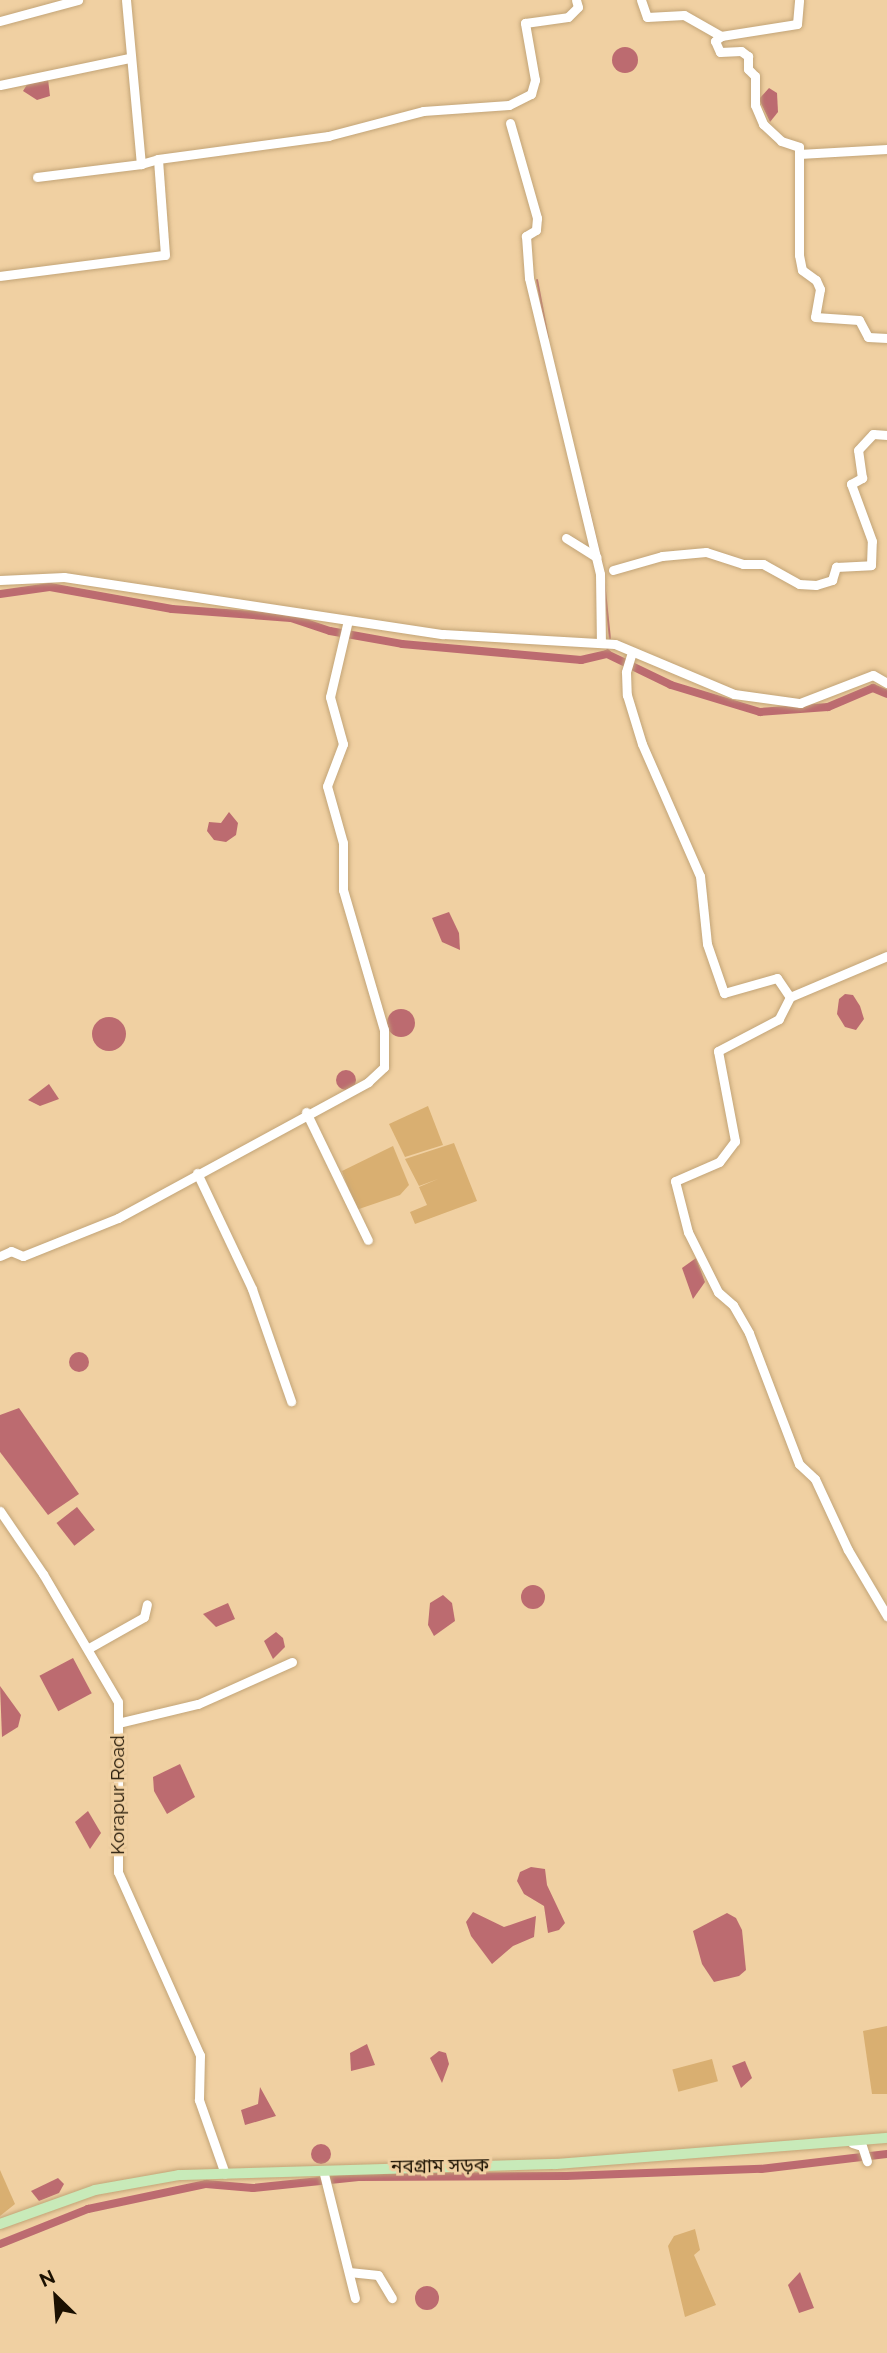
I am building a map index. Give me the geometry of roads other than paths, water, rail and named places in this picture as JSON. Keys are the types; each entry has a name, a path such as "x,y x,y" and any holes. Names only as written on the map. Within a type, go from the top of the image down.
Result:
{"main road":[{"name":"নবগ্রাম সড়ক","path":"0,2224 95,2190 179,2175 555,2164 887,2138"}],"street":[{"path":"0,21 78,0"},
{"path":"126,0 129,58 141,164"},
{"path":"37,177 328,136 423,111 509,105 531,94 535,80 525,23 568,17 578,7 576,0"},
{"path":"640,0 647,17 684,15 721,36"},
{"path":"799,0 801,15 797,24 788,29 775,26 721,36 715,41 720,52 741,51 748,56 748,69 755,76 757,111 763,124 781,141 799,148 799,255 802,270 816,279 820,289 815,317 859,320 868,337 887,338"},
{"path":"0,85 129,58"},
{"path":"510,123 537,218 536,230 526,236 529,278 596,556 603,602 601,642"},
{"path":"799,154 887,149"},
{"path":"0,276 165,255 158,159"},
{"path":"612,570 662,556 706,552 743,565 763,564 799,584 816,585 832,580 836,567 871,565 872,541 851,484 862,478 858,450 873,434 887,435"},
{"path":"566,538 596,556"},
{"path":"0,580 65,577 347,624 443,634 601,642 631,656 734,694 800,703 873,675 887,683"},
{"path":"0,1256 10,1251 23,1256 99,1226 294,1123 306,1112 368,1082 387,1060 374,992 341,882 343,844 327,786 343,744 330,697 347,624"},
{"path":"631,656 626,672 627,695 642,744 700,876 707,944 724,993 777,978 790,997"},
{"path":"887,956 790,997 779,1019 718,1051 735,1141 719,1162 676,1181 688,1232 711,1279 749,1334 799,1464 815,1479 848,1550 887,1616"},
{"path":"306,1112 368,1240"},
{"path":"197,1173 252,1289 285,1374 291,1401"},
{"name":"Korapur Road","path":"0,1511 89,1648 118,1702 118,1872 200,2055 199,2100 225,2174"},
{"path":"89,1648 144,1617 147,1604"},
{"path":"118,1723 198,1704 292,1662"},
{"path":"847,2142 862,2146 867,2161"},
{"path":"323,2170 326,2191 355,2298"},
{"path":"349,2272 378,2275 392,2298"}],"waterway":[{"path":"537,280 548,338"},
{"path":"584,489 602,565"},
{"path":"604,581 610,639"},
{"path":"0,594 50,587 172,609 291,618 330,631 402,644 581,660 607,654 671,685 760,712 828,707 873,688 887,694"},
{"path":"607,654 608,646"},
{"path":"0,2244 88,2209 206,2184 253,2188 358,2177 566,2176 761,2169 887,2154"}]}
